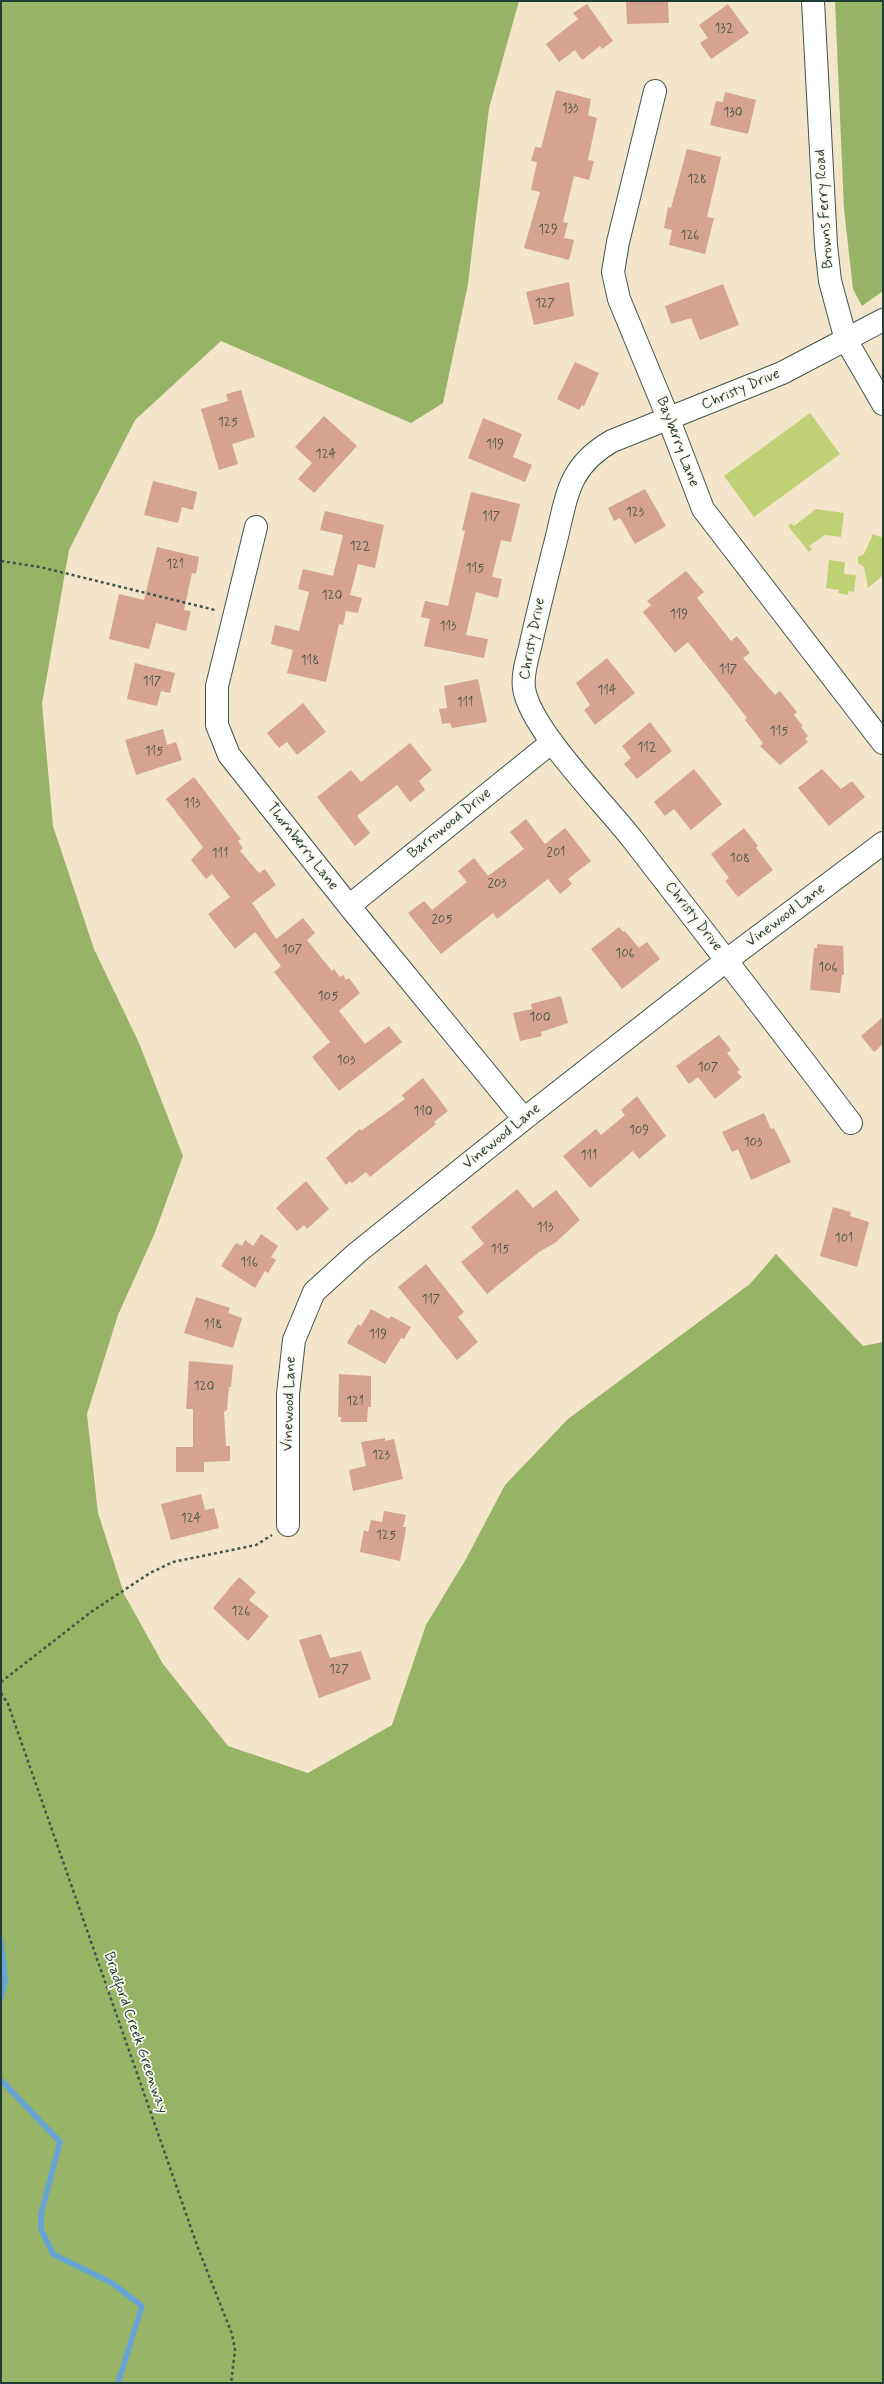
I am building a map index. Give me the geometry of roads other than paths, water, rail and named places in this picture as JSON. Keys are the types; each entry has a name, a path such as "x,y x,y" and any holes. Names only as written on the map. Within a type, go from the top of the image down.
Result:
{"street":[{"name":"Browns Ferry Road","path":"813,1 826,245 830,281 846,340 883,404"},
{"name":"Bayberry Lane","path":"655,90 618,242 613,272 619,299 669,420 703,509 883,743"},
{"name":"Christy Drive","path":"850,1123 727,960 631,838 552,742 528,702 523,687 524,672 571,483 581,464 595,451 612,441 669,420 782,373 883,320"},
{"name":"Thornberry Lane","path":"256,527 217,686 217,724 229,754 349,906 524,1120"},
{"name":"Barrowood Drive","path":"349,906 552,742"},
{"name":"Vinewood Lane","path":"288,1525 288,1394 294,1340 314,1292 358,1252 524,1120 727,960 883,843"}],"waterway":[{"path":"1,1940 5,1980 1,1998"},
{"path":"1,2080 60,2142 41,2214 41,2229 53,2254 112,2283 142,2306 118,2383"}]}
